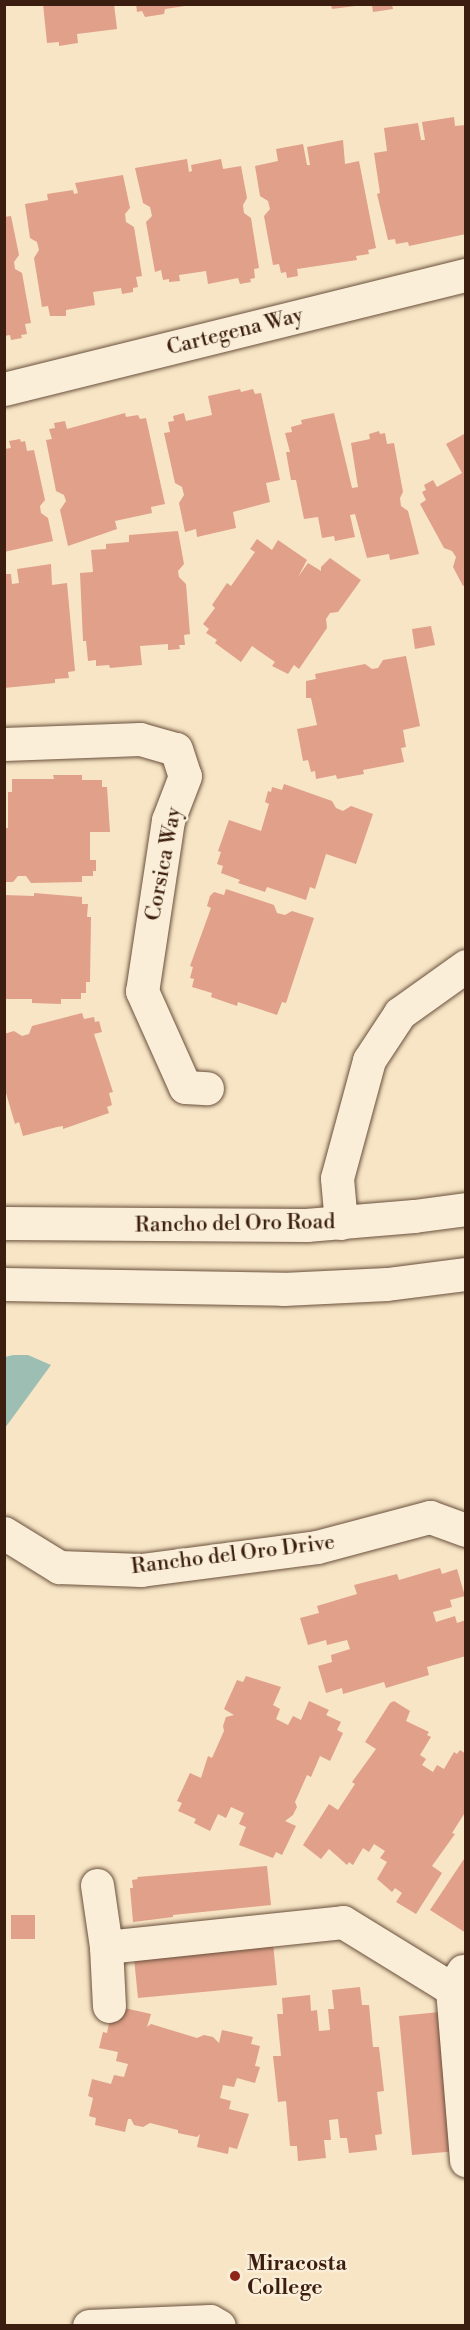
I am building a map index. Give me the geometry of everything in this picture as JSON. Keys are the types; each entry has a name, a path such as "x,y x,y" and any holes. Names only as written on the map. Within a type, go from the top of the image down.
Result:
{"street":[{"name":"Cartegena Way","path":"4,389 465,275"},
{"name":"Corsica Way","path":"4,744 140,739 176,749 185,776 168,820 142,991 185,1087 207,1089"},
{"path":"341,1222 337,1178 369,1060 400,1013 465,966"},
{"name":"Rancho del Oro Road","path":"4,1223 249,1225 341,1222 465,1209"},
{"path":"4,1284 284,1289 387,1284 465,1274"},
{"name":"Rancho del Oro Drive","path":"4,1533 59,1567 141,1570 317,1547 430,1517 465,1530"},
{"path":"97,1885 105,1947 109,2006"},
{"path":"105,1947 343,1922 461,1981 465,2160"},
{"path":"89,2325 210,2321 219,2325"}],"water":[{"path":"28,1355 51,1365 5,1428 5,1357"}],"building":[{"path":"43,4 114,4 117,29 77,34 78,43 59,46 59,42 47,43"},
{"path":"136,4 185,4 185,6 165,9 164,14 145,17 142,11 137,12"},
{"path":"331,4 355,4 355,6 332,9"},
{"path":"372,5 392,5 393,9 373,12"},
{"path":"454,117 455,126 466,125 466,234 409,246 408,242 396,244 395,239 388,240 377,194 380,193 374,153 387,151 384,128 418,123 421,140 425,140 422,122"},
{"path":"343,140 345,164 359,161 376,248 368,250 369,254 356,256 357,260 297,269 298,276 287,278 286,272 281,273 279,264 273,265 264,216 270,209 268,201 260,196 255,166 278,161 276,149 303,144 307,165 310,165 307,147"},
{"path":"187,159 189,172 192,171 191,165 221,159 223,169 241,166 247,198 243,205 244,213 251,218 259,268 254,269 255,278 250,279 251,282 240,284 238,278 208,284 206,271 179,275 180,281 169,282 169,279 163,280 161,270 155,272 146,222 152,216 150,207 143,203 135,168"},
{"path":"123,175 130,208 125,214 126,222 134,227 142,276 136,277 138,287 133,288 133,292 122,294 121,288 93,292 95,305 66,310 66,316 50,316 48,306 42,307 34,258 39,250 37,242 30,238 25,204 48,200 47,194 73,190 74,194 78,193 75,183"},
{"path":"11,216 19,255 14,262 15,269 22,273 31,323 25,324 27,334 21,335 22,338 11,340 10,335 4,336 4,217"},
{"path":"240,389 241,392 253,389 255,394 261,393 280,480 266,483 270,502 233,512 236,528 197,537 196,529 185,532 179,503 184,495 182,487 175,483 164,433 170,432 168,422 174,421 173,416 184,413 186,421 212,415 208,396"},
{"path":"125,413 126,417 138,415 140,419 146,418 165,504 151,507 152,513 115,521 117,529 68,546 60,510 66,501 64,495 56,491 46,440 52,439 49,429 55,428 54,423 65,421 67,429"},
{"path":"334,413 352,488 358,487 351,443 370,439 369,434 379,431 380,434 385,433 387,444 394,443 403,492 400,498 401,506 408,511 419,554 390,560 389,554 367,558 355,514 350,515 355,537 335,541 334,536 322,538 318,517 304,519 296,480 291,480 286,452 290,452 285,433 292,432 291,427 302,424 301,420"},
{"path":"466,433 466,584 463,586 453,567 456,557 452,551 444,548 420,504 426,500 422,492 426,490 424,485 433,480 437,487 462,473 446,444"},
{"path":"20,439 21,442 25,441 27,451 34,450 45,500 40,506 41,513 48,518 53,541 4,552 4,449 11,448 9,441"},
{"path":"178,531 184,564 178,571 179,577 186,584 190,634 184,635 185,645 179,645 180,649 168,650 168,644 140,646 142,665 110,668 109,665 96,666 96,660 88,661 86,641 83,641 80,573 93,572 91,550 106,549 106,544 129,542 129,535"},
{"path":"257,539 272,550 278,540 307,560 298,577 308,563 321,571 321,567 330,558 361,580 338,612 330,613 326,619 327,628 299,669 294,665 288,674 272,666 275,662 252,646 241,662 215,643 217,640 206,633 209,629 203,624 215,608 212,605 227,583 231,586 255,552 250,549"},
{"path":"51,564 52,585 67,583 75,671 68,672 69,678 55,679 55,683 4,688 4,574 11,574 12,584 19,583 17,569"},
{"path":"431,626 435,645 415,649 412,629"},
{"path":"406,656 420,726 403,730 406,747 401,748 404,762 363,770 364,774 337,779 336,775 316,779 315,771 311,772 308,760 303,761 297,729 317,725 311,698 306,698 306,681 316,679 315,674 365,664 372,669 378,668 383,660"},
{"path":"53,775 82,775 82,780 102,780 102,787 107,787 110,832 90,832 90,860 96,860 96,871 93,871 93,876 82,876 82,882 31,883 26,876 18,876 13,882 4,882 4,828 8,828 8,792 12,792 12,779 54,779"},
{"path":"284,784 332,801 336,808 343,811 351,806 373,814 356,864 326,854 315,889 310,887 306,900 267,887 265,892 238,883 240,880 221,873 223,866 217,864 221,852 218,851 229,820 261,831 269,804 265,802 268,791 271,792 272,787 282,790"},
{"path":"226,889 274,905 277,913 285,915 292,911 314,918 286,1003 282,1002 277,1015 238,1002 237,1006 211,997 212,993 192,987 194,979 190,978 193,967 190,966 211,908 207,906 210,896 214,892 224,895"},
{"path":"34,893 82,897 82,904 88,904 87,917 91,917 90,982 86,982 86,993 81,993 81,999 61,999 61,1004 32,1003 32,999 4,999 4,895 34,896"},
{"path":"82,1013 84,1019 94,1017 95,1022 99,1021 102,1032 94,1034 113,1092 109,1093 112,1105 107,1107 109,1113 63,1129 63,1126 57,1127 23,1136 19,1122 15,1124 4,1086 4,1034 14,1031 22,1036 29,1034 32,1026"},
{"path":"440,1568 442,1574 457,1569 465,1596 450,1600 452,1607 433,1612 436,1622 455,1616 457,1623 466,1620 466,1656 427,1667 429,1675 386,1688 384,1682 343,1694 342,1688 326,1693 318,1666 332,1662 331,1655 350,1649 347,1640 327,1645 326,1640 308,1645 300,1618 319,1613 317,1606 357,1594 354,1585 397,1574 399,1580"},
{"path":"246,1676 281,1687 273,1705 280,1709 276,1719 288,1725 293,1716 301,1720 309,1701 329,1710 326,1715 341,1722 337,1730 343,1733 330,1761 320,1756 311,1777 307,1775 295,1802 297,1807 293,1815 285,1821 296,1826 282,1855 276,1852 273,1858 239,1845 246,1827 239,1824 244,1813 231,1807 226,1818 218,1814 210,1831 194,1823 196,1819 178,1811 182,1803 177,1801 190,1773 201,1778 208,1756 212,1758 224,1731 226,1717 234,1715 224,1709 237,1680 243,1682"},
{"path":"394,1701 410,1711 406,1721 429,1732 427,1735 431,1737 420,1755 426,1759 422,1765 433,1772 437,1765 444,1769 454,1752 457,1754 460,1750 466,1754 466,1811 452,1833 455,1834 432,1866 442,1873 416,1914 396,1902 402,1893 395,1888 392,1892 377,1879 387,1862 380,1858 385,1851 374,1844 369,1852 363,1848 353,1865 349,1862 347,1865 329,1849 321,1859 303,1845 329,1804 338,1810 355,1784 352,1782 376,1749 365,1742 390,1703"},
{"path":"466,1856 466,1933 430,1910"},
{"path":"267,1866 271,1905 173,1915 173,1917 133,1922 130,1888 133,1888 132,1880 138,1879 137,1877"},
{"path":"11,1915 35,1915 35,1939 11,1939"},
{"path":"273,1943 277,1985 138,1998 134,1958"},
{"path":"360,1987 362,2005 369,2005 373,2047 379,2047 384,2091 377,2092 382,2134 375,2135 377,2150 349,2153 347,2138 340,2138 338,2119 329,2120 331,2140 324,2140 326,2158 298,2161 297,2146 290,2146 286,2101 278,2102 273,2056 281,2056 277,2014 283,2014 282,1998 310,1995 311,2011 317,2010 319,2031 330,2030 328,2009 334,2009 332,1990"},
{"path":"120,2007 151,2014 147,2027 151,2024 197,2038 204,2035 213,2037 219,2043 222,2030 253,2037 251,2044 260,2046 255,2066 260,2067 255,2083 237,2078 234,2087 223,2085 220,2098 231,2101 229,2109 249,2114 237,2149 229,2147 228,2154 197,2147 200,2134 197,2137 178,2133 178,2130 150,2123 143,2127 134,2125 131,2119 128,2119 125,2132 95,2125 96,2118 89,2116 93,2098 88,2096 92,2079 111,2084 114,2075 124,2077 128,2064 116,2061 118,2052 99,2048 103,2032 107,2033 111,2014"},
{"path":"440,2012 457,2151 412,2155 399,2016"}],"place":[{"name":"Miracosta College","path":"235,2276"}]}
